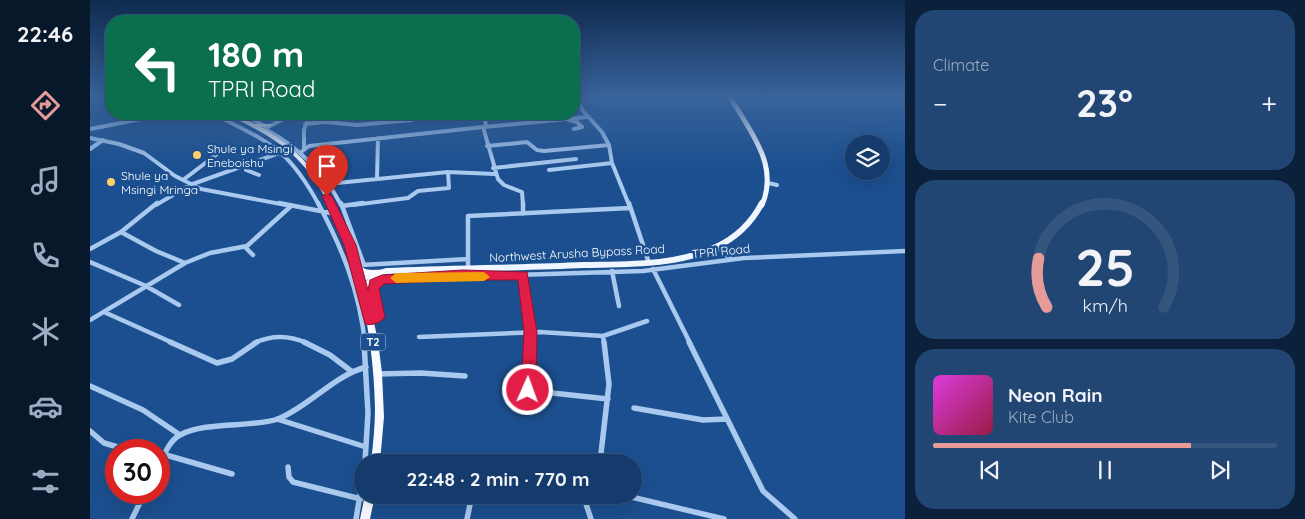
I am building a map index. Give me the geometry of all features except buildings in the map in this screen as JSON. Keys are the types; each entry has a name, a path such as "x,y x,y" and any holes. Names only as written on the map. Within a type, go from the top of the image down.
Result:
{"highway":[{"path":"242,120 265,129"},
{"name":"T2","path":"265,129 302,160 321,185 359,265 377,374 379,401 376,454"},
{"path":"359,265 365,273 380,273"},
{"path":"365,294 369,283 380,273"},
{"path":"365,519 366,504"}],"main road":[{"path":"742,119 760,150 768,183"},
{"name":"Northwest Arusha Bypass Road","path":"360,280 380,273 404,271 651,266 717,247 730,240 757,213 765,199 768,183"}],"street":[{"path":"590,119 602,132 609,145 612,162 651,266 763,491 795,519"},
{"path":"90,129 136,120"},
{"path":"227,120 256,134 282,152 312,191 345,257 353,282 366,367 368,422 366,454"},
{"path":"251,120 303,151 342,206 359,265 468,259"},
{"path":"265,129 281,120"},
{"path":"303,151 302,142 307,120"},
{"path":"305,124 334,120"},
{"path":"326,122 357,125 412,120"},
{"path":"484,120 487,146 495,174 502,184 522,192 523,214"},
{"path":"303,151 378,138 548,120"},
{"path":"572,120 582,127 574,129"},
{"path":"90,138 103,140 144,153 190,185 212,192 336,214"},
{"path":"377,178 378,138"},
{"path":"90,149 103,140"},
{"path":"487,146 527,142 537,150 544,151 609,145"},
{"path":"183,180 229,145"},
{"path":"90,249 121,232 152,206 190,185 282,152"},
{"path":"493,168 576,159"},
{"path":"549,170 612,162"},
{"path":"247,164 246,170 258,175"},
{"path":"327,184 448,172 495,174"},
{"path":"342,206 405,199 417,192 449,188 448,172"},
{"path":"768,183 777,185"},
{"path":"90,320 185,263 210,253 244,247 256,239 291,206"},
{"path":"468,269 468,216 630,208"},
{"path":"121,232 156,251 185,263"},
{"path":"244,247 253,255"},
{"path":"717,247 731,259"},
{"name":"TPRI Road","path":"369,320 378,317 374,283 382,279 612,271 731,259 905,251"},
{"path":"90,262 146,286 179,305"},
{"path":"612,271 619,306"},
{"path":"523,275 530,332 528,390"},
{"path":"104,312 217,363 227,361 265,337 278,334 326,353 350,371"},
{"path":"418,337 530,332 604,336 647,321"},
{"path":"601,454 610,373 604,336"},
{"path":"170,445 180,435 211,427 277,419 311,400 350,371 366,367"},
{"path":"377,374 420,373 465,376"},
{"path":"90,386 143,410 180,435"},
{"path":"505,388 608,399"},
{"path":"634,408 703,420 727,419"},
{"path":"277,419 302,429 366,447"},
{"path":"90,431 105,443"},
{"path":"170,455 232,474"},
{"path":"288,467 289,477 293,482 354,495"},
{"path":"642,500 724,519"},
{"path":"132,519 138,504"},
{"path":"356,519 363,504"},
{"path":"467,519 470,504"},
{"path":"586,504 591,519"}],"slow traffic":[{"path":"396,278 463,275 484,277"}],"place":[{"name":"Shule ya Msingi Eneboishu","path":"197,155"},
{"name":"Shule ya Msingi Mringa","path":"111,182"}],"route":[{"path":"327,196 350,245 365,294 369,320 378,317 374,283 382,279 463,275 486,277 523,275 530,332 528,390"}]}
